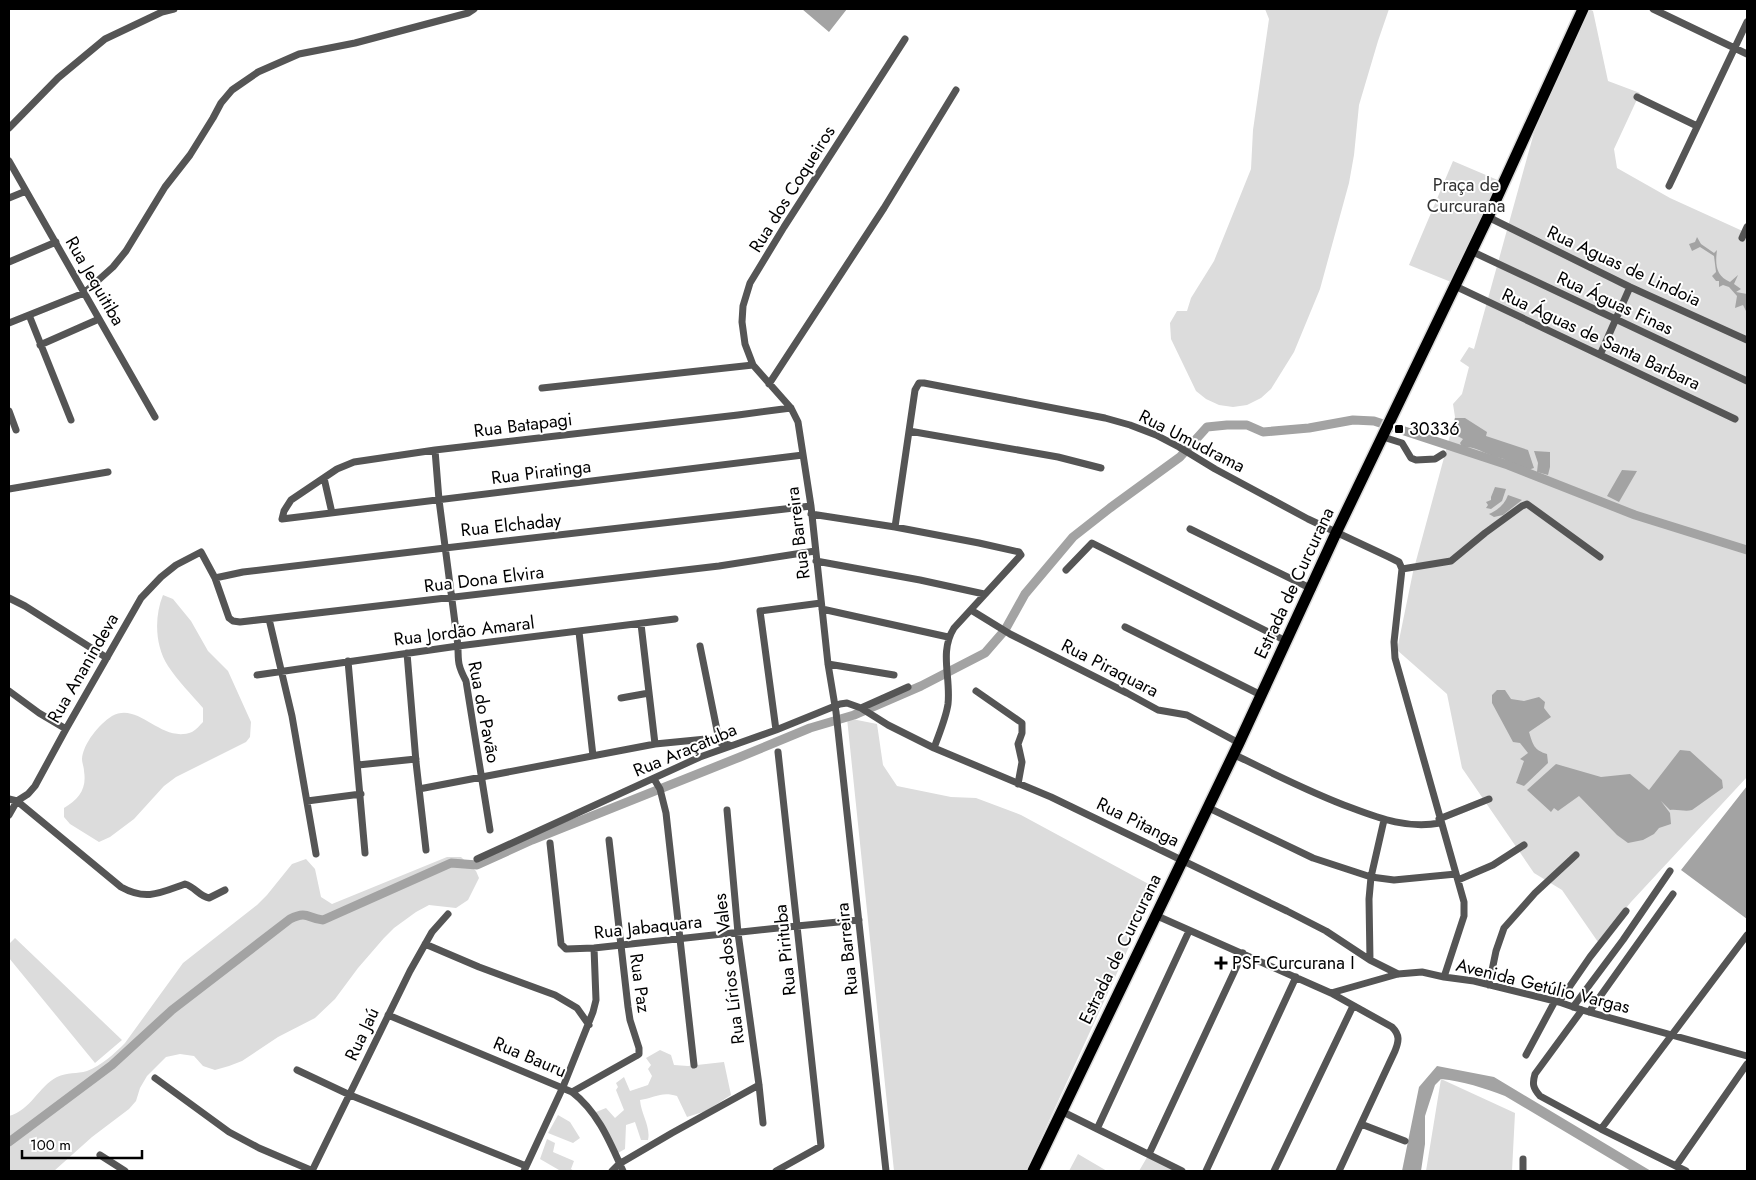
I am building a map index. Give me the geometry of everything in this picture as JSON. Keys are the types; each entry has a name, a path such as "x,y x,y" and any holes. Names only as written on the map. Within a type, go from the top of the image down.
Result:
{"main road":[{"name":"Estrada de Curcurana","path":"1033,1171 1312,589 1336,533 1488,217 1583,9"}],"street":[{"path":"9,128 58,78 101,42 118,32 174,9"},
{"path":"9,323 84,293 112,267 126,251 165,187 190,155 221,102 232,90 258,72 299,54 355,43 468,13 474,9"},
{"path":"1652,9 1747,54"},
{"path":"1669,186 1747,22"},
{"name":"Rua dos Coqueiros","path":"754,365 744,344 742,322 743,306 750,284 784,227 904,39"},
{"path":"768,384 884,208 956,90"},
{"path":"1637,97 1697,126"},
{"name":"Rua Jequitiba","path":"9,161 155,417"},
{"path":"9,198 26,191"},
{"name":"Rua Aguas de Lindoia","path":"1488,217 1630,287 1747,340"},
{"path":"1742,238 1747,227"},
{"path":"9,262 56,242"},
{"name":"Rua Águas Finas","path":"1471,251 1747,381"},
{"name":"Rua Águas de Santa Barbara","path":"1455,286 1735,419"},
{"path":"1600,355 1630,287"},
{"path":"29,315 71,420"},
{"path":"40,345 99,319"},
{"path":"542,388 754,365"},
{"name":"Rua Barreira","path":"754,365 768,384 791,408 798,422 811,510 828,664 838,724 886,1171"},
{"name":"Rua Umudrama","path":"909,431 915,390 919,383 1105,418 1130,425 1180,447 1215,470 1336,533 1399,562 1402,569"},
{"name":"Rua Batapagi","path":"282,519 284,511 291,500 324,478 354,462 435,450 791,408"},
{"path":"9,412 16,430"},
{"path":"895,527 909,431 1058,457 1101,468"},
{"path":"1384,435 1402,443 1411,458 1416,460 1435,459 1443,454"},
{"name":"Rua do Pavão","path":"435,450 439,500 458,646 459,669 466,681 490,830"},
{"name":"Rua Piratinga","path":"282,519 803,455"},
{"path":"9,489 108,472"},
{"path":"324,478 332,513"},
{"path":"1444,977 1465,909 1394,658 1402,569 1451,562 1485,533 1526,504 1600,558"},
{"name":"Rua Elchaday","path":"214,578 243,572 445,548 811,510 1019,552 1021,555 984,594"},
{"path":"1190,528 1312,589"},
{"path":"1066,570 1092,543 1286,641"},
{"name":"Rua Dona Elvira","path":"201,552 214,578 229,618 240,622 719,566 815,551"},
{"name":"Rua Ananindeva","path":"9,814 17,801 28,794 35,786 133,611 150,587 176,565 201,552"},
{"path":"816,561 911,578 984,594 948,637 946,668 948,705 934,748"},
{"path":"9,598 25,606 107,658"},
{"path":"776,730 760,611 822,606 948,637"},
{"name":"Rua Piraquara","path":"971,610 1010,634 1158,710 1187,715 1239,743"},
{"path":"269,619 292,716 316,854"},
{"name":"Rua Jordão Amaral","path":"257,675 458,646 675,619"},
{"path":"641,624 656,744"},
{"path":"1125,627 1261,694"},
{"path":"579,632 593,756"},
{"path":"700,646 719,740 723,744 732,745"},
{"path":"408,653 416,759 426,850"},
{"path":"348,661 365,853"},
{"path":"828,664 894,675"},
{"name":"Rua Araçatuba","path":"477,859 654,779 691,760 836,709 847,703 861,708 908,687"},
{"path":"9,691 39,714 66,729"},
{"path":"976,691 1022,723 1022,733 1018,744 1022,762 1018,784"},
{"path":"621,698 649,693"},
{"name":"Rua Pitanga","path":"861,708 934,748 1051,797 1326,931 1370,960 1398,974"},
{"path":"420,789 656,744 706,739 719,740"},
{"name":"Rua Pirituba","path":"776,1171 821,1146 778,752"},
{"path":"1233,754 1320,796 1384,820 1410,825 1429,825 1489,799"},
{"path":"358,765 416,759"},
{"path":"654,779 660,789 666,813 694,1065"},
{"path":"307,801 361,794"},
{"path":"9,799 17,801 121,887 130,892 146,896 154,895 185,884 202,896 209,898 225,890"},
{"path":"1207,807 1313,858 1371,876 1394,880 1457,877 1493,865 1524,845"},
{"name":"Rua Lírios dos Vales","path":"727,810 738,933 763,1123"},
{"path":"1370,960 1369,909 1371,876 1384,820"},
{"name":"Rua Paz","path":"572,1092 638,1054 639,1045 634,1037 630,1020 609,840"},
{"name":"Rua Jabaquara","path":"550,842 561,944 566,949 620,946 859,920"},
{"path":"1488,985 1504,928 1535,893 1576,855"},
{"path":"1573,1007 1623,940 1670,871"},
{"path":"1673,894 1535,1074 1532,1083 1540,1096 1686,1171"},
{"path":"1526,1055 1557,1002 1626,911"},
{"name":"Rua Jaú","path":"312,1171 425,944 432,932 448,914"},
{"path":"1155,915 1331,993 1392,1027 1398,1034 1398,1042 1339,1171"},
{"path":"1097,1129 1189,931"},
{"path":"1601,1129 1747,935"},
{"path":"425,944 479,967 555,995 577,1008 589,1024"},
{"path":"297,1070 350,1096 525,1169 563,1087 589,1024 596,1000 594,948"},
{"path":"1149,1154 1243,953"},
{"name":"Avenida Getúlio Vargas","path":"1331,993 1398,974 1422,972 1488,985 1557,1002 1747,1056"},
{"path":"1206,1171 1296,977"},
{"path":"1274,1171 1353,1006"},
{"name":"Rua Bauru","path":"388,1015 572,1092 585,1101 593,1112 623,1171"},
{"path":"1676,1166 1747,1064"},
{"path":"155,1078 229,1132 259,1148 312,1171"},
{"path":"612,1171 619,1164 759,1085"},
{"path":"1062,1111 1182,1171"},
{"path":"1361,1124 1405,1141"},
{"path":"100,1155 125,1171"},
{"path":"1523,1159 1523,1171"}],"green space":[{"path":"1265,9 1389,9 1359,105 1349,183 1320,289 1294,352 1271,389 1261,398 1247,405 1233,407 1219,405 1206,399 1196,391 1171,339 1170,323 1177,311 1187,311 1191,298 1214,261 1251,169 1253,130 1269,19"},
{"path":"1589,9 1593,11 1608,81 1640,93 1614,149 1617,168 1670,198 1747,233 1747,777 1631,902 1598,942 1562,890 1534,873 1462,768 1447,694 1397,650 1413,572 1455,417 1453,404 1462,394 1469,367 1460,361 1469,347 1474,349 1535,129"},
{"name":"Praça de Curcurana","path":"1453,161 1500,181 1451,282 1409,265"},
{"path":"163,595 173,599 191,621 208,651 228,671 251,722 250,737 246,742 176,777 164,786 134,819 110,837 99,842 70,824 64,817 64,808 78,797 83,788 85,777 82,760 83,753 97,729 112,716 122,713 132,714 160,728 181,734 192,732 203,722 203,708 172,672 160,650 157,622"},
{"path":"847,718 877,724 883,765 897,786 951,797 976,798 1021,815 1156,888 1026,1171 894,1171"},
{"path":"447,857 461,857 476,871 479,878 468,900 456,908 429,905 394,928 358,968 335,999 315,1018 278,1037 242,1061 215,1070 203,1066 194,1056 180,1054 166,1057 147,1076 140,1088 136,1101 129,1109 92,1137 54,1171 9,1171 9,1116 17,1113 29,1104 50,1081 64,1074 87,1071 112,1055 125,1043 183,963 257,905 292,864 306,859 315,869 321,897 332,904"},
{"path":"15,938 122,1040 95,1063 9,958 9,944"},
{"path":"660,1050 671,1055 674,1065 688,1066 724,1062 731,1095 706,1111 687,1117 677,1096 662,1095 640,1100 649,1135 648,1140 641,1140 635,1122 626,1125 625,1149 618,1153 596,1112 606,1108 615,1118 624,1110 616,1090 618,1087 616,1083 624,1077 630,1091 648,1085 652,1076 648,1069 651,1065 646,1058"},
{"path":"1441,1079 1515,1113 1512,1171 1426,1171"},
{"path":"558,1115 570,1122 580,1138 573,1143 548,1133"},
{"path":"547,1139 555,1143 553,1152 574,1161 571,1169 574,1171 558,1171 540,1159"},
{"path":"1078,1154 1107,1171 1069,1171"},
{"path":"1149,1154 1180,1171 1139,1171"}],"shaded area":[{"path":"802,9 847,9 829,32"},
{"path":"1697,237 1701,244 1714,253 1717,250 1716,260 1719,273 1725,280 1730,282 1738,275 1734,284 1741,289 1736,292 1747,294 1746,311 1743,305 1735,308 1737,296 1729,287 1723,285 1719,287 1719,281 1716,281 1712,276 1716,272 1714,256 1700,247 1692,251 1689,244 1695,242"},
{"path":"1455,418 1465,418 1487,432 1486,436 1528,450 1534,468 1528,470 1477,449 1462,447 1460,443 1463,439 1452,433"},
{"path":"1534,451 1550,452 1548,475 1537,472 1538,463"},
{"path":"1622,470 1637,471 1619,502 1607,496"},
{"path":"1495,487 1506,489 1502,501 1491,509 1486,508 1488,505 1486,502 1491,500"},
{"path":"1508,495 1522,500 1503,515 1494,517 1489,514 1501,506"},
{"path":"1497,690 1505,690 1511,699 1524,701 1539,697 1545,702 1544,708 1551,717 1529,732 1539,751 1547,754 1548,763 1524,786 1516,783 1524,761 1520,759 1528,753 1520,743 1513,742 1492,703 1492,695"},
{"path":"1680,750 1690,751 1722,780 1723,788 1692,810 1670,810 1661,801 1670,813 1671,824 1659,828 1654,834 1643,840 1628,843 1617,835 1579,796 1558,811 1554,808 1551,812 1527,790 1556,764 1601,777 1630,774 1649,790"},
{"path":"1747,786 1747,919 1681,870"},
{"path":"1437,1066 1494,1077 1651,1171 1631,1171 1505,1096 1473,1085 1441,1079 1435,1085 1425,1116 1425,1144 1421,1171 1402,1171 1419,1087"}],"waterway":[{"path":"9,1142 112,1065 172,1010 290,919 304,915 323,920 451,863 477,865 532,840 810,728 854,715 921,686 985,653 1005,630 1025,594 1073,537 1180,457 1207,427 1247,425 1263,432 1309,428 1353,420 1374,421 1508,465 1635,515 1747,550"}],"place":[{"name":"30336","path":"1399,429"},
{"name":"PSF Curcurana I","path":"1221,963"}]}
